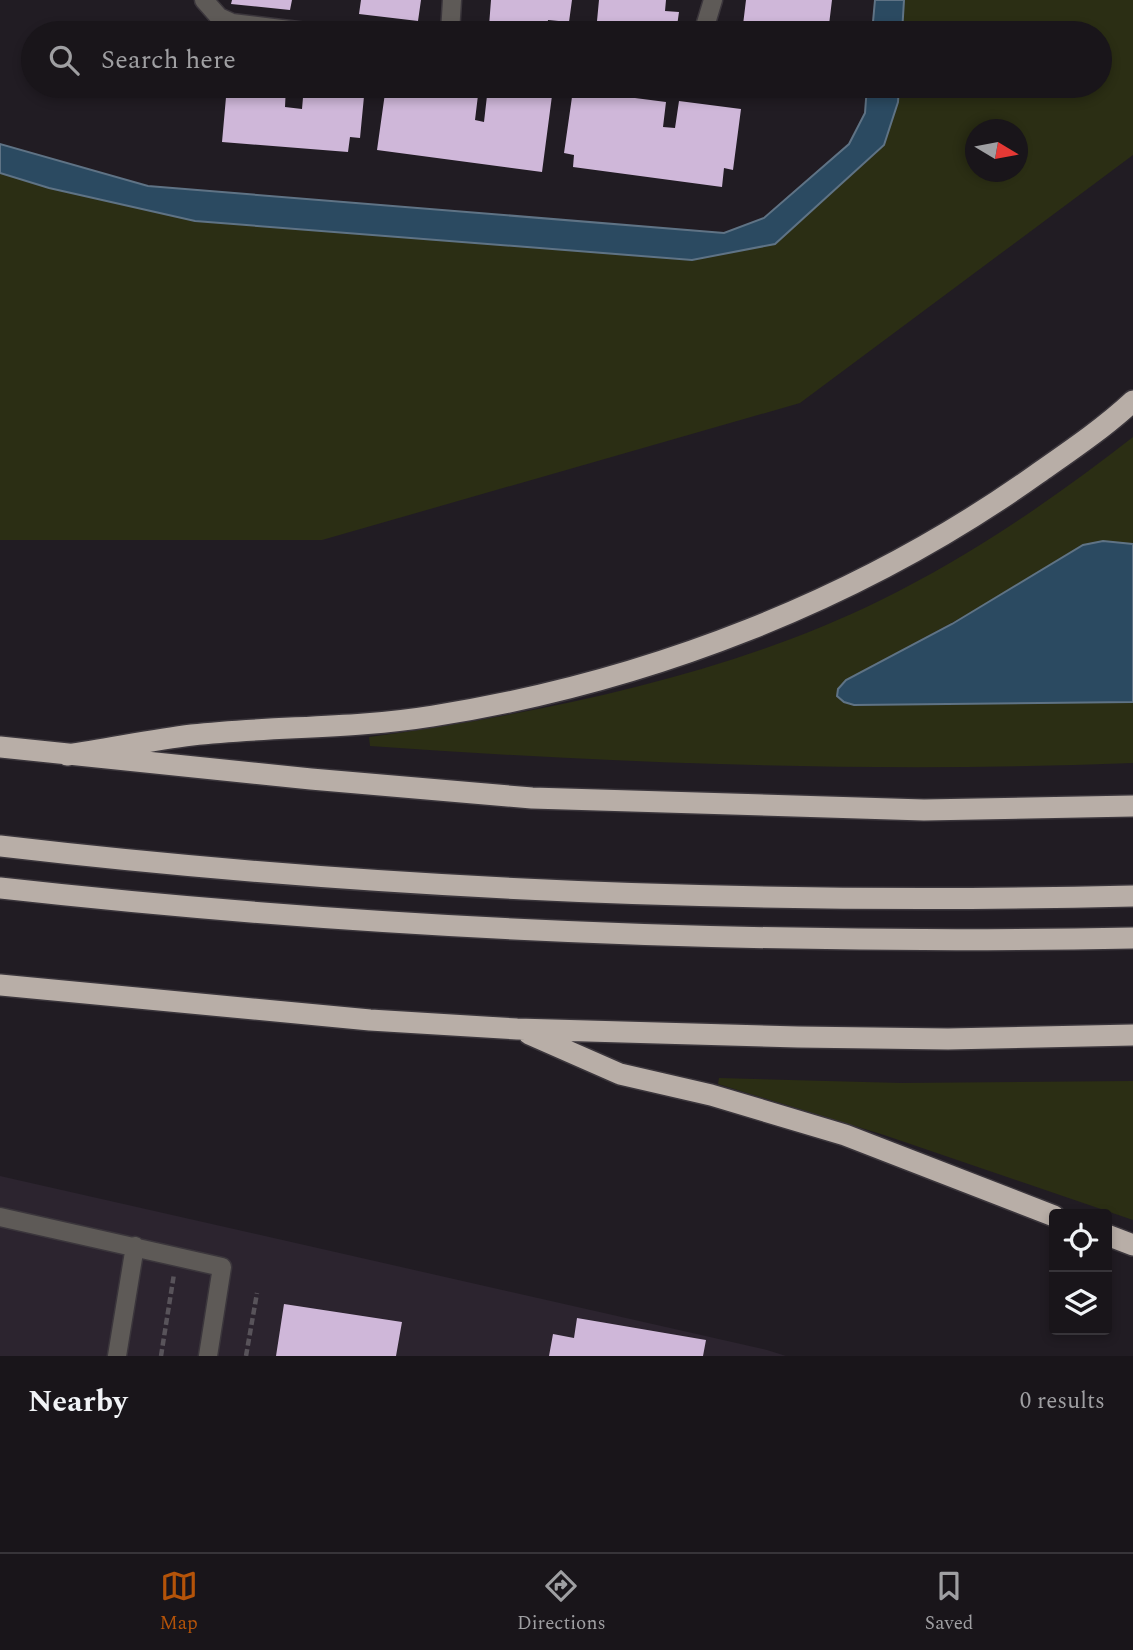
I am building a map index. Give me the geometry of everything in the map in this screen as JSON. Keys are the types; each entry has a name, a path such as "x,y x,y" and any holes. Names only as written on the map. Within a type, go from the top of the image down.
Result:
{"highway":[{"path":"67,755 194,735 366,726 434,716 512,702 656,663 789,613 850,585 956,529 1066,453 1133,401"},
{"path":"0,747 311,779 532,798 924,810 1133,806"},
{"path":"0,846 201,867 520,889 844,899 1133,896"},
{"path":"0,888 199,908 509,930 842,940 1133,938"},
{"path":"0,985 370,1020 517,1029 839,1038 948,1039 1133,1035"},
{"path":"517,1029 620,1074 711,1095 845,1135 1049,1214"},
{"path":"1112,1238 1133,1245"}],"street":[{"path":"204,0 219,17 228,21"},
{"path":"451,21 452,0"},
{"path":"707,21 713,0"},
{"path":"0,1217 222,1267 208,1356"},
{"path":"117,1356 135,1246"}],"path":[{"path":"161,1356 177,1256"},
{"path":"246,1356 257,1293"}],"shaded area":[{"path":"0,1176 767,1350 786,1356 0,1356"}],"green space":[{"path":"904,0 1133,0 1133,155 800,403 322,540 0,540 0,173 49,188 195,221 692,260 775,244 898,102 898,98 1112,98 1112,21 903,21"},
{"path":"1133,437 1133,544 1103,541 846,680 844,702 854,705 1133,702 1133,763 942,767 751,765 561,758 370,746 369,737 564,704 695,671 820,627 913,584 979,546 1042,504"},
{"path":"719,1078 901,1083 1133,1081 1133,1220 1112,1213 1112,1209 1101,1209 884,1135 718,1084"}],"water":[{"path":"875,0 904,0 903,21 873,21"},
{"path":"866,98 898,98 884,145 775,244 692,260 195,221 49,188 0,173 0,144 148,186 724,233 764,218 849,144 865,113"},
{"path":"1103,541 1133,544 1133,702 854,705 837,696 838,689 846,680 952,624 1083,545"}],"building":[{"path":"232,0 292,0 290,10 231,4"},
{"path":"361,0 421,0 418,21 359,14"},
{"path":"491,0 572,0 569,21 489,21"},
{"path":"599,0 666,0 665,11 679,12 678,21 597,21"},
{"path":"746,0 832,0 829,21 743,21"},
{"path":"226,98 285,98 285,107 302,109 303,98 364,98 360,138 350,137 348,152 222,142"},
{"path":"384,98 478,98 475,120 484,122 487,98 552,98 542,172 377,150"},
{"path":"572,98 635,98 666,102 663,127 675,128 679,101 741,109 733,170 724,168 722,187 573,167 574,155 564,153"},
{"path":"284,1304 402,1322 396,1356 276,1356"},
{"path":"577,1318 706,1340 703,1356 549,1356 553,1334 574,1338"}]}
